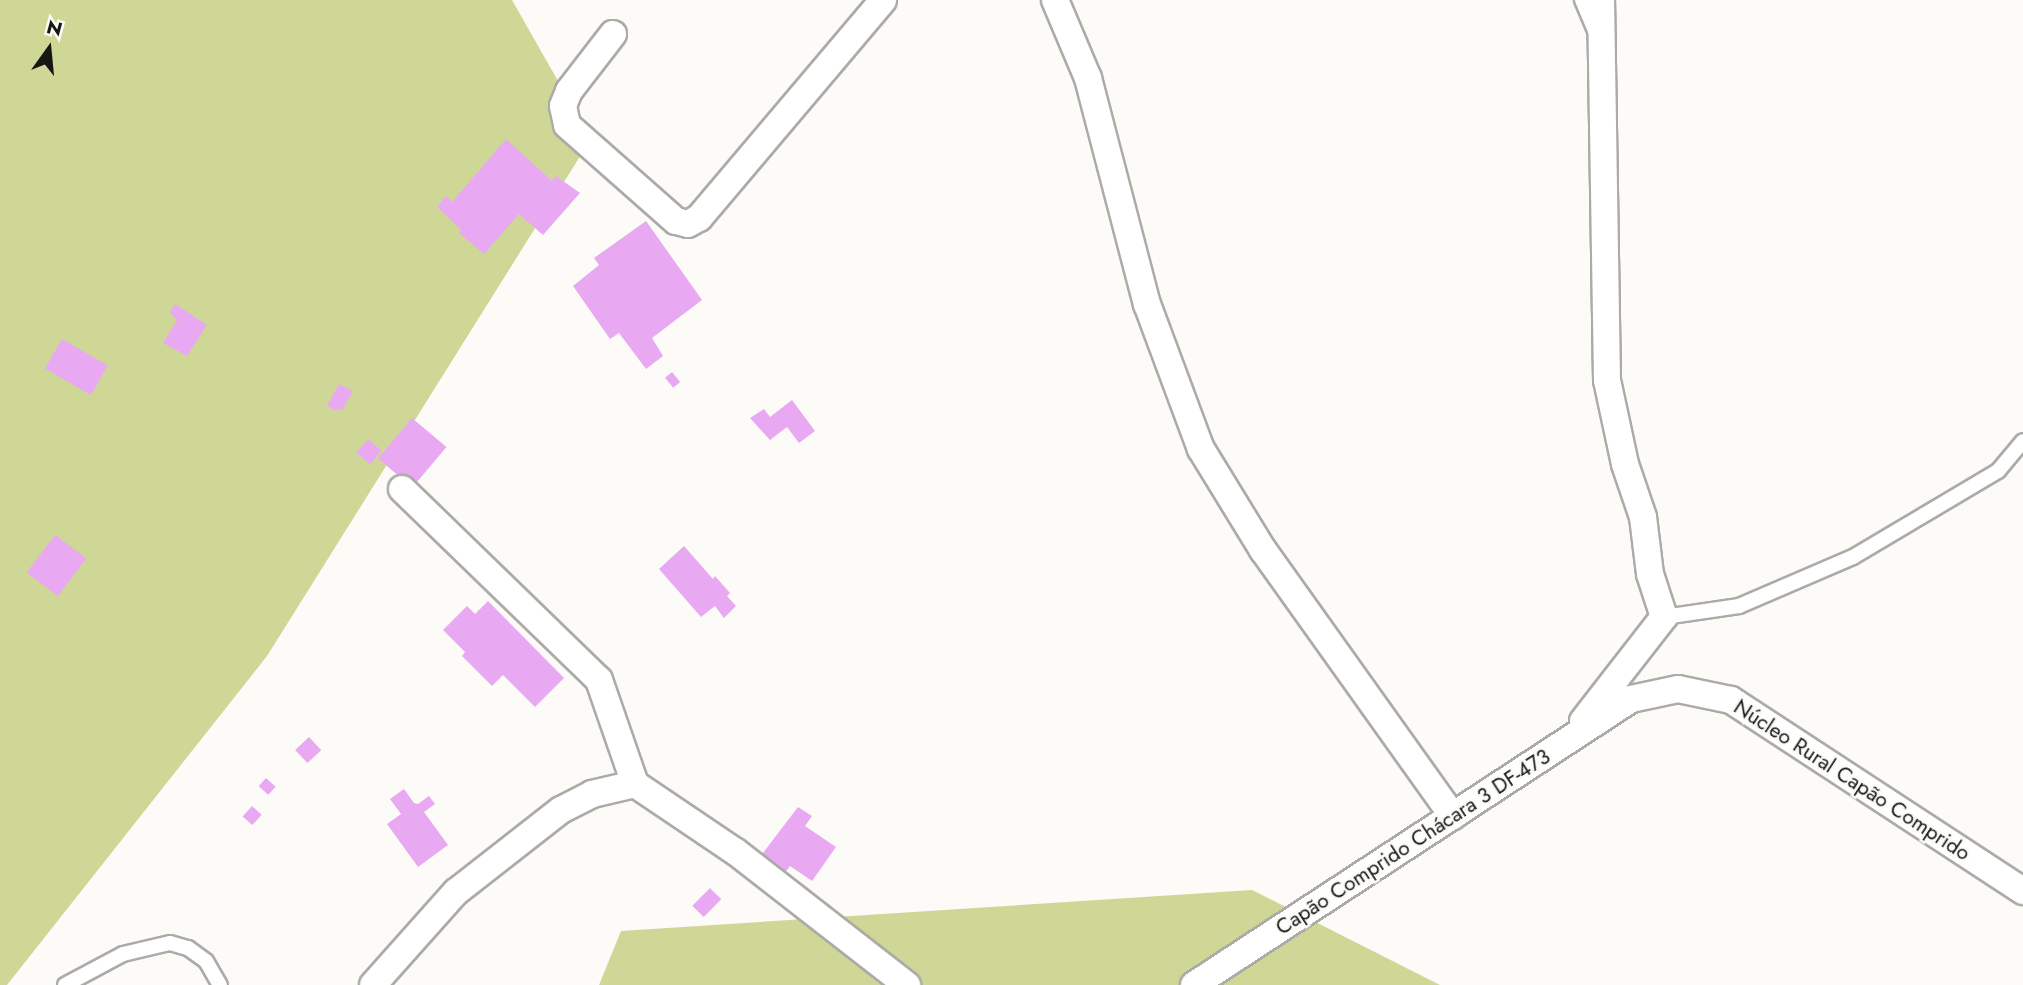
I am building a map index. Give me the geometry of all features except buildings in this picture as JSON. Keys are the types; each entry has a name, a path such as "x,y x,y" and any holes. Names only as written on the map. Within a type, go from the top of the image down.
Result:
{"street":[{"path":"613,34 569,91 563,106 567,125 676,221 688,224 699,218 883,0"},
{"path":"1055,0 1088,78 1147,304 1201,449 1263,550 1453,816"},
{"path":"1569,739 1664,617 1650,574 1643,517 1625,464 1607,380 1601,0"},
{"path":"402,489 599,680 635,784 736,852 907,985"},
{"name":"Núcleo Rural Capão Comprido","path":"1631,699 1678,689 1731,700 2023,891"},
{"name":"Capão Comprido Chácara 3 DF-473","path":"1194,985 1631,699"},
{"path":"373,985 456,892 561,810 592,794 635,784"}],"lane":[{"path":"1582,0 1600,43"},
{"path":"1664,617 1739,606 1853,557 1998,471 2023,441"},
{"path":"65,985 123,954 170,943 188,948 206,961 220,985"}],"green space":[{"path":"0,0 512,0 591,139 267,656 7,985 0,985"},
{"path":"1252,890 1440,985 599,985 621,931"}]}
